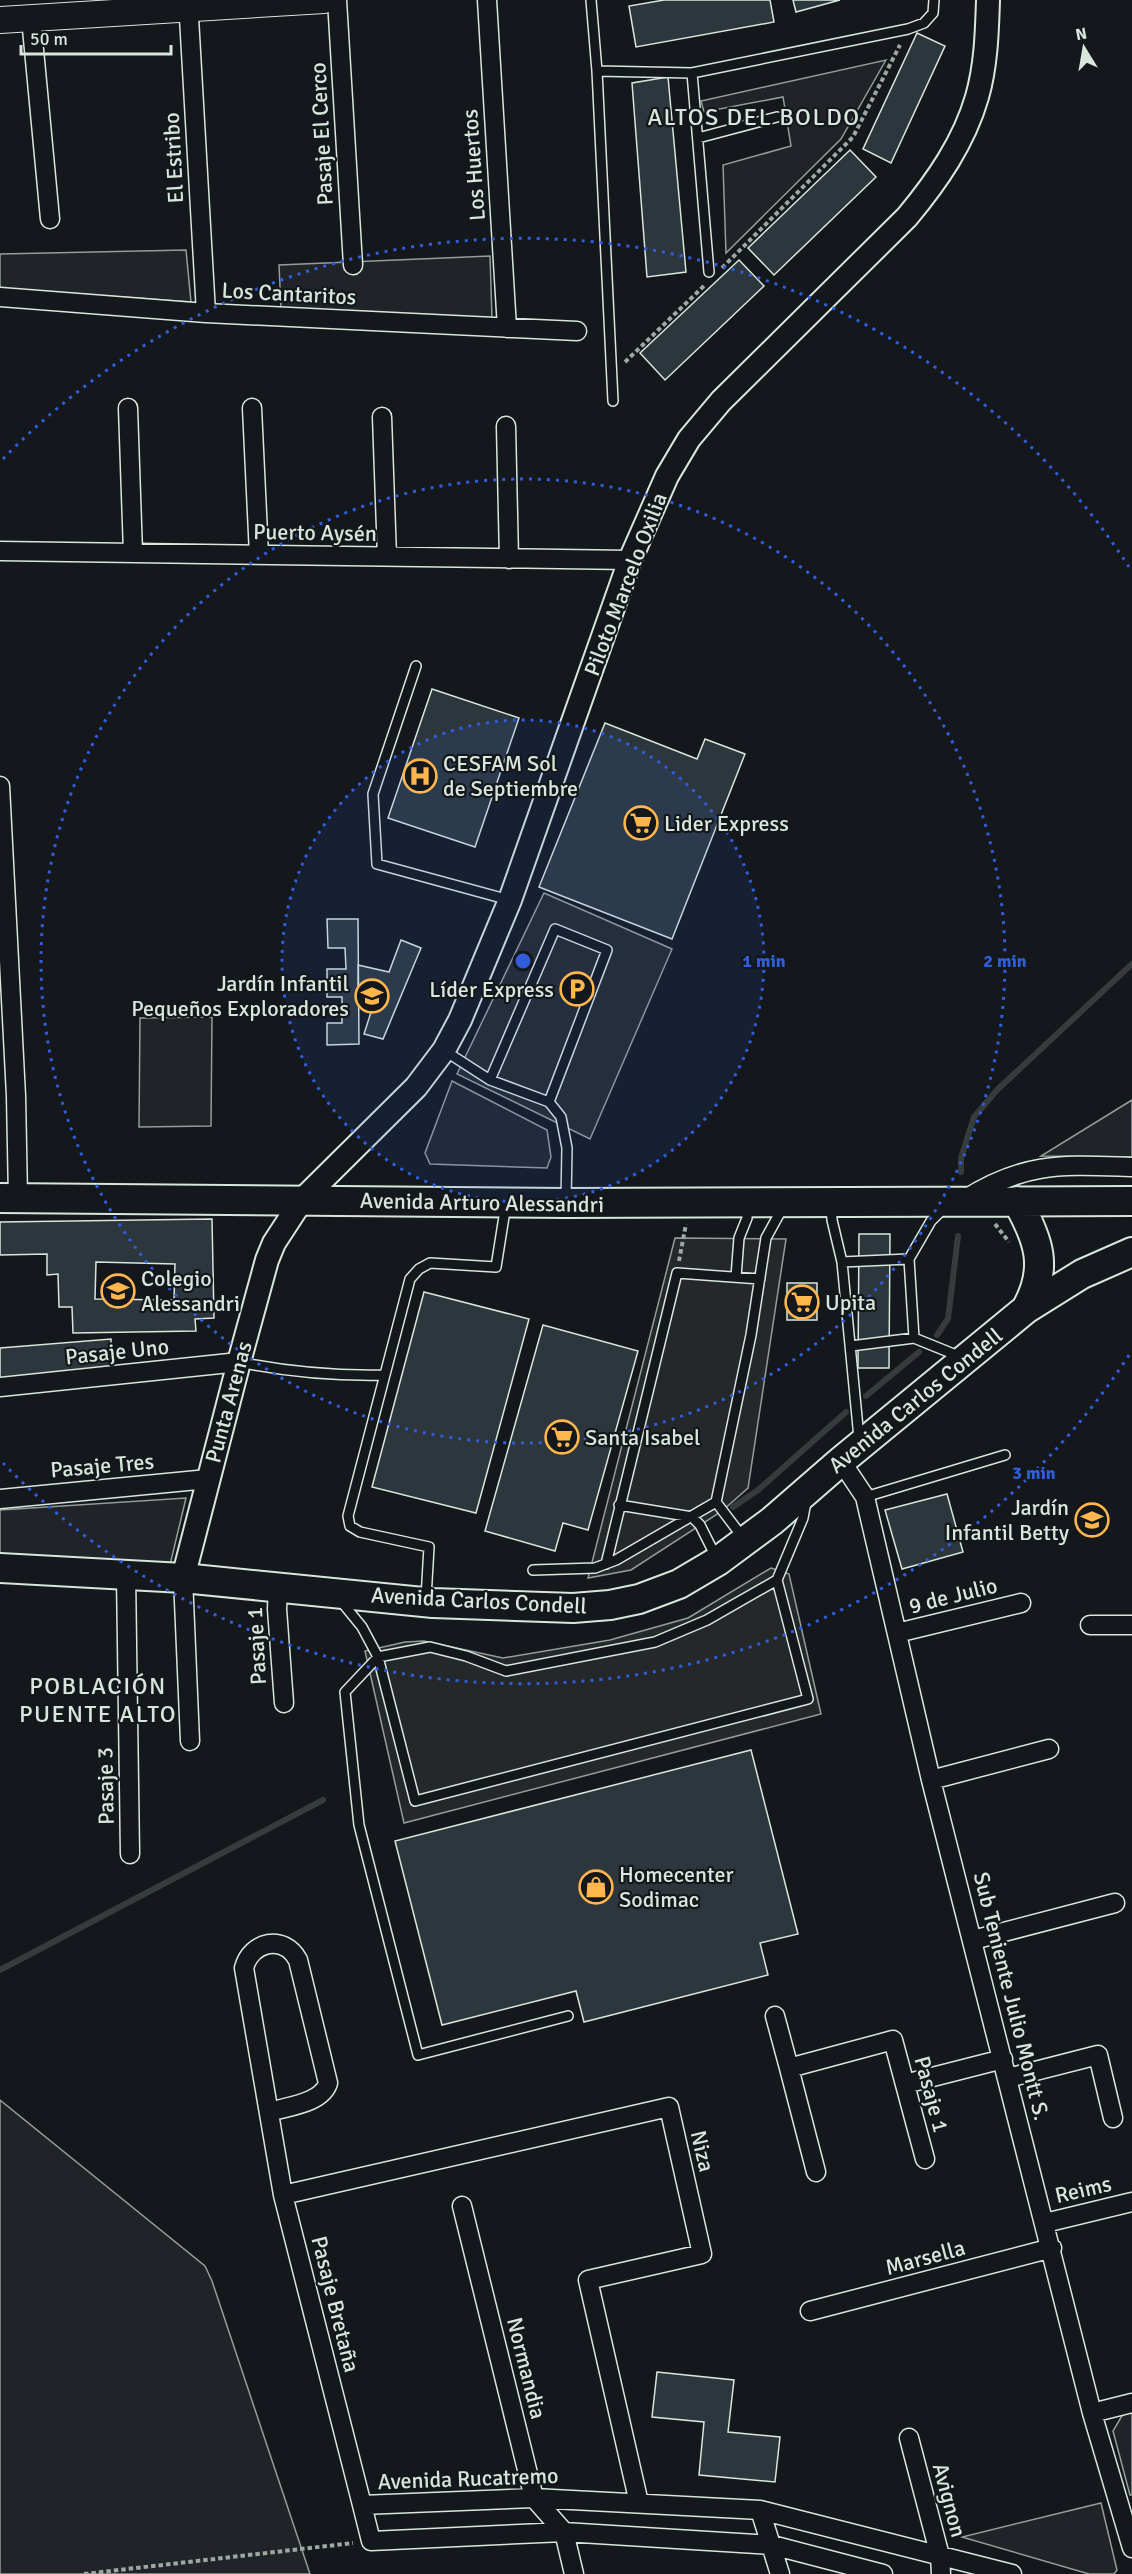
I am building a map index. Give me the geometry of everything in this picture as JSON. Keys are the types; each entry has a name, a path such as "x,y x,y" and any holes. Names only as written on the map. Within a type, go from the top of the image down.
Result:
{"main road":[{"path":"0,20 188,4 324,0"},
{"name":"Avenida Arturo Alessandri","path":"9,1198 566,1203 1132,1201"},
{"path":"1017,1201 1030,1225 1039,1254 1038,1284 1026,1310"},
{"name":"Avenida Carlos Condell","path":"0,1568 183,1578 426,1602 573,1608 610,1605 639,1599 679,1584 718,1561 964,1358 1026,1310 1082,1274 1132,1252"}],"street":[{"name":"Pasaje El Cerco","path":"337,0 353,265"},
{"name":"Los Huertos","path":"487,0 507,328"},
{"name":"Piloto Marcelo Oxilia","path":"302,1200 348,1153 394,1112 416,1088 444,1050 476,988 510,900 630,560 667,476 704,420 907,217 945,166 965,128 977,97 983,70 988,0"},
{"name":"El Estribo","path":"188,4 206,314"},
{"path":"31,18 50,219"},
{"name":"Los Cantaritos","path":"0,297 206,314 577,331"},
{"path":"129,408 133,553"},
{"path":"252,408 259,555"},
{"path":"382,417 387,557"},
{"path":"506,426 509,559"},
{"name":"Puerto Aysén","path":"0,551 630,560"},
{"path":"0,786 16,1096 9,1198"},
{"path":"958,1201 989,1184 1033,1170 1058,1165 1132,1167"},
{"name":"Punta Arenas","path":"183,1578 267,1260 282,1228 302,1200"},
{"name":"Pasaje Uno","path":"0,1387 239,1362"},
{"name":"Sub Teniente Julio Montt S.","path":"850,1454 865,1497 931,1780 1052,2248 1092,2413 1132,2548"},
{"name":"Pasaje Tres","path":"0,1499 208,1479"},
{"name":"Pasaje 3","path":"126,1574 130,1854"},
{"path":"183,1578 190,1741"},
{"name":"Pasaje 1","path":"278,1586 284,1703"},
{"name":"9 de Julio","path":"897,1633 1021,1603"},
{"path":"1090,1625 1132,1625"},
{"path":"931,1780 1049,1749"},
{"path":"973,1940 1115,1903"},
{"name":"Pasaje Bretaña","path":"270,2112 318,2097 326,2089 328,2082 298,1960 285,1946 270,1943 255,1949 250,1954 244,1968 283,2195 362,2505"},
{"path":"775,2016 816,2172"},
{"name":"Pasaje 1","path":"789,2068 893,2040 925,2159"},
{"path":"1008,2078 1098,2055 1113,2118"},
{"path":"905,2084 1003,2059"},
{"name":"Niza","path":"283,2195 669,2107 702,2254 588,2280 639,2503"},
{"name":"Reims","path":"1045,2223 1132,2202"},
{"name":"Normandia","path":"462,2206 534,2498 564,2532"},
{"name":"Marsella","path":"810,2311 1052,2248"},
{"path":"1092,2413 1132,2403"},
{"name":"Avignon","path":"909,2439 941,2565"},
{"name":"Avenida Rucatremo","path":"372,2541 362,2505 534,2498 639,2503 760,2510 941,2565 1012,2574"},
{"path":"760,2510 780,2574"},
{"path":"372,2541 564,2532 772,2545 883,2574"},
{"path":"564,2532 574,2574"}],"lane":[{"path":"591,0 597,71 613,400"},
{"path":"597,71 692,73 908,29 924,22 933,13 934,0"},
{"path":"692,73 709,272"},
{"path":"698,138 777,117"},
{"path":"416,666 373,794 377,864 510,900"},
{"path":"490,1080 555,929 606,950 549,1102"},
{"path":"444,1050 490,1080 549,1102 561,1117 567,1148 566,1203"},
{"path":"914,1338 909,1259 931,1221 958,1201"},
{"path":"426,1602 429,1546 360,1532 350,1526 348,1516 411,1279 420,1269 430,1263 496,1267 506,1202"},
{"path":"533,1570 595,1568 606,1564 716,1502 745,1365 766,1238 787,1202"},
{"path":"831,1202 832,1220 843,1262 851,1346 850,1454"},
{"path":"736,1277 740,1238 747,1218 747,1203"},
{"path":"843,1262 909,1259"},
{"path":"606,1564 677,1273 760,1279"},
{"path":"851,1346 914,1338 964,1358"},
{"path":"239,1362 274,1369 362,1376 385,1375"},
{"path":"865,1497 1005,1455"},
{"path":"333,1592 362,1627 378,1657 415,1801 808,1699 777,1580 803,1518 809,1488"},
{"path":"716,1502 745,1541"},
{"path":"619,1504 692,1517 700,1525 718,1561"},
{"path":"568,2016 418,2055 359,1825 345,1692 378,1657 430,1647 466,1656 506,1671 655,1642 707,1620 777,1580"}],"path":[{"path":"611,375 740,251 749,239 853,137 908,29"},
{"path":"677,1273 683,1238"},
{"path":"84,2574 372,2541"}],"shaded area":[{"path":"886,60 841,139 726,253 723,165 791,146 783,97 704,112 701,101"},
{"path":"186,250 191,302 0,288 0,254"},
{"path":"490,256 492,319 281,309 279,265"},
{"name":"Líder Express","path":"544,893 672,949 590,1139 457,1074"},
{"path":"212,1017 211,1126 139,1127 140,1018"},
{"path":"452,1081 547,1130 551,1157 547,1168 430,1164 425,1153"},
{"path":"1132,1100 1132,1157 1041,1156"},
{"name":"Santa Isabel","path":"675,1238 786,1239 748,1488 722,1511 631,1570 588,1578"},
{"path":"186,1498 169,1569 0,1557 0,1510"},
{"path":"771,1568 789,1574 821,1714 404,1823 365,1651 405,1642 424,1641 503,1658 610,1640 688,1618"},
{"path":"0,2100 205,2266 310,2574 0,2574"},
{"path":"1132,2412 1132,2495 1130,2495 1113,2431 1123,2414"},
{"path":"1101,2503 1117,2570 1114,2574 1089,2574 962,2537"}],"building":[{"path":"664,0 770,0 774,22 636,47 629,6"},
{"path":"793,0 840,0 796,12"},
{"path":"917,33 945,46 891,163 863,149"},
{"path":"668,77 686,272 647,277 632,83"},
{"path":"850,150 876,177 774,275 748,248"},
{"path":"739,260 764,286 665,380 640,353"},
{"path":"432,689 519,718 475,847 388,818"},
{"name":"Lider Express","path":"605,723 697,759 705,739 745,754 672,939 539,887"},
{"path":"327,919 358,919 359,1044 327,1045 327,1023 342,1023 342,997 327,997 327,969 346,969 345,948 328,948"},
{"path":"401,940 421,948 383,1039 364,1034 373,1006 358,1001 358,965 389,972"},
{"path":"212,1219 214,1318 195,1319 196,1331 73,1333 72,1307 59,1307 58,1274 47,1275 47,1254 0,1255 0,1222","holes":["96,1262 175,1264 174,1300 95,1299"]},
{"path":"859,1234 890,1234 889,1368 858,1368"},
{"name":"Upita","path":"787,1283 817,1283 817,1320 787,1320"},
{"path":"424,1292 529,1319 476,1513 372,1487"},
{"name":"Santa Isabel","path":"543,1325 638,1351 588,1530 563,1523 555,1551 485,1531"},
{"path":"111,1339 112,1371 0,1381 0,1348"},
{"path":"947,1494 963,1552 902,1569 885,1510"},
{"name":"Homecenter Sodimac","path":"751,1750 798,1934 760,1943 768,1975 584,2022 576,1991 442,2025 395,1841"},
{"path":"657,2372 734,2380 728,2432 780,2437 775,2482 699,2475 704,2422 652,2417"}],"waterway":[{"path":"961,1172 961,1158 974,1117 997,1090 1132,964"},
{"path":"937,1335 948,1319 958,1236"},
{"path":"866,1396 919,1352"},
{"path":"733,1507 758,1490 846,1412"},
{"path":"0,1970 323,1800"}],"place":[{"name":"CESFAM Sol de Septiembre","path":"420,776"},
{"name":"Lider Express","path":"641,823"},
{"name":"Líder Express","path":"577,989"},
{"name":"Jardín Infantil Pequeños Exploradores","path":"372,996"},
{"name":"Colegio Alessandri","path":"118,1291"},
{"name":"Upita","path":"802,1302"},
{"name":"Santa Isabel","path":"562,1437"},
{"name":"Jardín Infantil Betty","path":"1092,1520"},
{"name":"Homecenter Sodimac","path":"596,1887"}],"district":[{"name":"ALTOS DEL BOLDO","path":"754,117"},
{"name":"POBLACIÓN PUENTE ALTO","path":"98,1700"}]}
